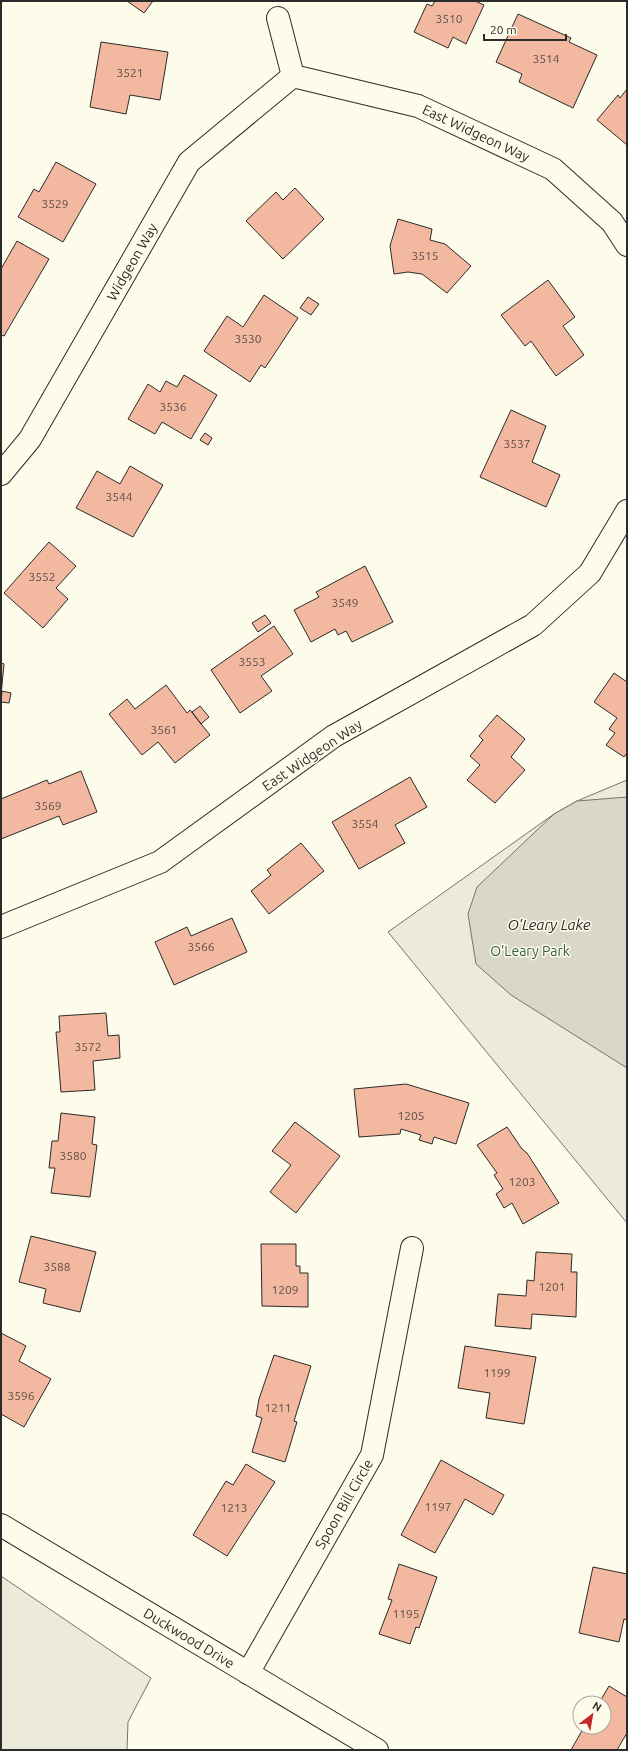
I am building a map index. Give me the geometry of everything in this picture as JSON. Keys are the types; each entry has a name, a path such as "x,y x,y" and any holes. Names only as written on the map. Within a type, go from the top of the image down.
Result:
{"street":[{"path":"278,18 293,76"},
{"name":"East Widgeon Way","path":"293,76 418,106 553,169 612,222 627,245"},
{"name":"Widgeon Way","path":"1,474 30,439 189,162 293,76"},
{"name":"East Widgeon Way","path":"1,927 160,862 334,736 532,625 590,573 627,511"},
{"name":"Spoon Bill Circle","path":"248,1673 372,1455 412,1248"},
{"name":"Duckwood Drive","path":"1,1525 377,1750"}],"green space":[{"name":"O'Leary Park","path":"627,780 627,1223 388,932 554,814 577,801"},
{"path":"1,1576 151,1678 128,1722 127,1750 1,1750"}],"water":[{"name":"O'Leary Lake","path":"627,797 627,1068 511,995 476,964 468,914 477,887 554,814 577,801"}],"building":[{"path":"127,1 153,1 144,13"},
{"path":"435,1 475,1 484,5 466,44 453,37 448,48 414,32 427,4 432,6"},
{"path":"518,14 571,38 569,42 597,55 573,108 519,82 522,74 496,62"},
{"path":"101,42 168,52 160,100 130,95 126,114 90,107"},
{"path":"627,89 627,145 597,120 618,95 620,98"},
{"path":"56,162 96,184 63,242 18,217 34,189 39,192"},
{"path":"295,188 324,219 283,259 246,221 276,192 283,200"},
{"path":"398,219 432,229 430,240 445,244 471,266 447,293 422,274 408,272 394,274 390,246"},
{"path":"17,241 49,259 4,336 1,335 1,269"},
{"path":"548,280 575,317 563,326 584,355 556,376 531,341 525,346 501,315"},
{"path":"264,295 298,318 265,368 261,365 250,382 204,351 227,316 243,327"},
{"path":"308,297 319,304 311,315 300,308"},
{"path":"184,375 217,395 191,439 162,422 155,434 128,419 148,384 160,392 166,381 177,387"},
{"path":"511,410 546,426 532,462 560,475 546,507 480,477"},
{"path":"205,433 212,438 208,445 200,440"},
{"path":"130,466 163,485 133,537 76,508 97,471 120,484"},
{"path":"49,542 76,566 56,588 68,599 43,628 4,593"},
{"path":"365,566 393,622 352,642 346,631 338,635 335,629 311,642 294,610 319,597 316,592"},
{"path":"265,615 271,623 258,632 252,623"},
{"path":"274,626 293,654 261,676 272,691 240,713 211,670"},
{"path":"1,663 4,664 1,695"},
{"path":"614,673 627,682 627,753 624,757 606,745 615,733 609,729 617,718 594,702"},
{"path":"166,685 187,713 190,710 210,735 175,763 158,742 142,755 109,714 127,699 135,709"},
{"path":"2,691 11,693 9,703 1,702"},
{"path":"200,706 209,717 201,724 192,712"},
{"path":"497,715 525,739 511,757 525,770 495,803 467,780 480,765 470,756 483,740 479,736"},
{"path":"81,771 97,812 63,825 59,816 1,839 1,799 47,780 49,784"},
{"path":"410,777 427,807 395,825 405,843 359,869 332,822"},
{"path":"301,843 324,871 269,914 251,891 271,875 267,870"},
{"path":"232,918 247,952 174,985 155,942 187,927 191,936"},
{"path":"106,1013 108,1036 119,1035 120,1058 93,1061 95,1090 61,1092 56,1032 60,1032 59,1016"},
{"path":"406,1084 469,1103 456,1144 434,1137 432,1144 419,1140 421,1135 401,1129 400,1134 359,1137 354,1089"},
{"path":"61,1113 95,1117 92,1144 97,1145 90,1197 51,1193 55,1168 49,1168 52,1141 58,1141"},
{"path":"295,1122 340,1156 296,1213 270,1192 291,1165 272,1151"},
{"path":"507,1127 522,1149 527,1153 559,1203 523,1224 512,1203 504,1208 496,1194 503,1189 494,1175 497,1173 477,1145"},
{"path":"31,1236 96,1252 80,1312 43,1303 46,1289 19,1282"},
{"path":"261,1244 296,1244 296,1266 300,1266 300,1273 308,1273 308,1307 262,1306"},
{"path":"536,1252 572,1254 571,1272 577,1272 576,1317 532,1314 531,1329 495,1326 498,1294 526,1296 527,1280 534,1281"},
{"path":"1,1333 26,1346 19,1361 51,1379 24,1427 1,1414"},
{"path":"465,1346 536,1357 524,1424 486,1418 490,1393 458,1388"},
{"path":"274,1355 311,1366 294,1421 297,1422 285,1462 252,1452 262,1418 256,1416 259,1399"},
{"path":"441,1460 504,1495 493,1515 465,1499 435,1553 401,1535"},
{"path":"246,1464 275,1482 227,1556 193,1535 226,1481 233,1485"},
{"path":"399,1564 437,1577 419,1628 416,1627 410,1644 379,1634 392,1600 388,1599"},
{"path":"593,1567 627,1574 627,1620 624,1619 619,1642 579,1633"},
{"path":"609,1686 627,1697 627,1733 617,1750 571,1750 579,1735 612,1735 612,1695 604,1695"}]}
